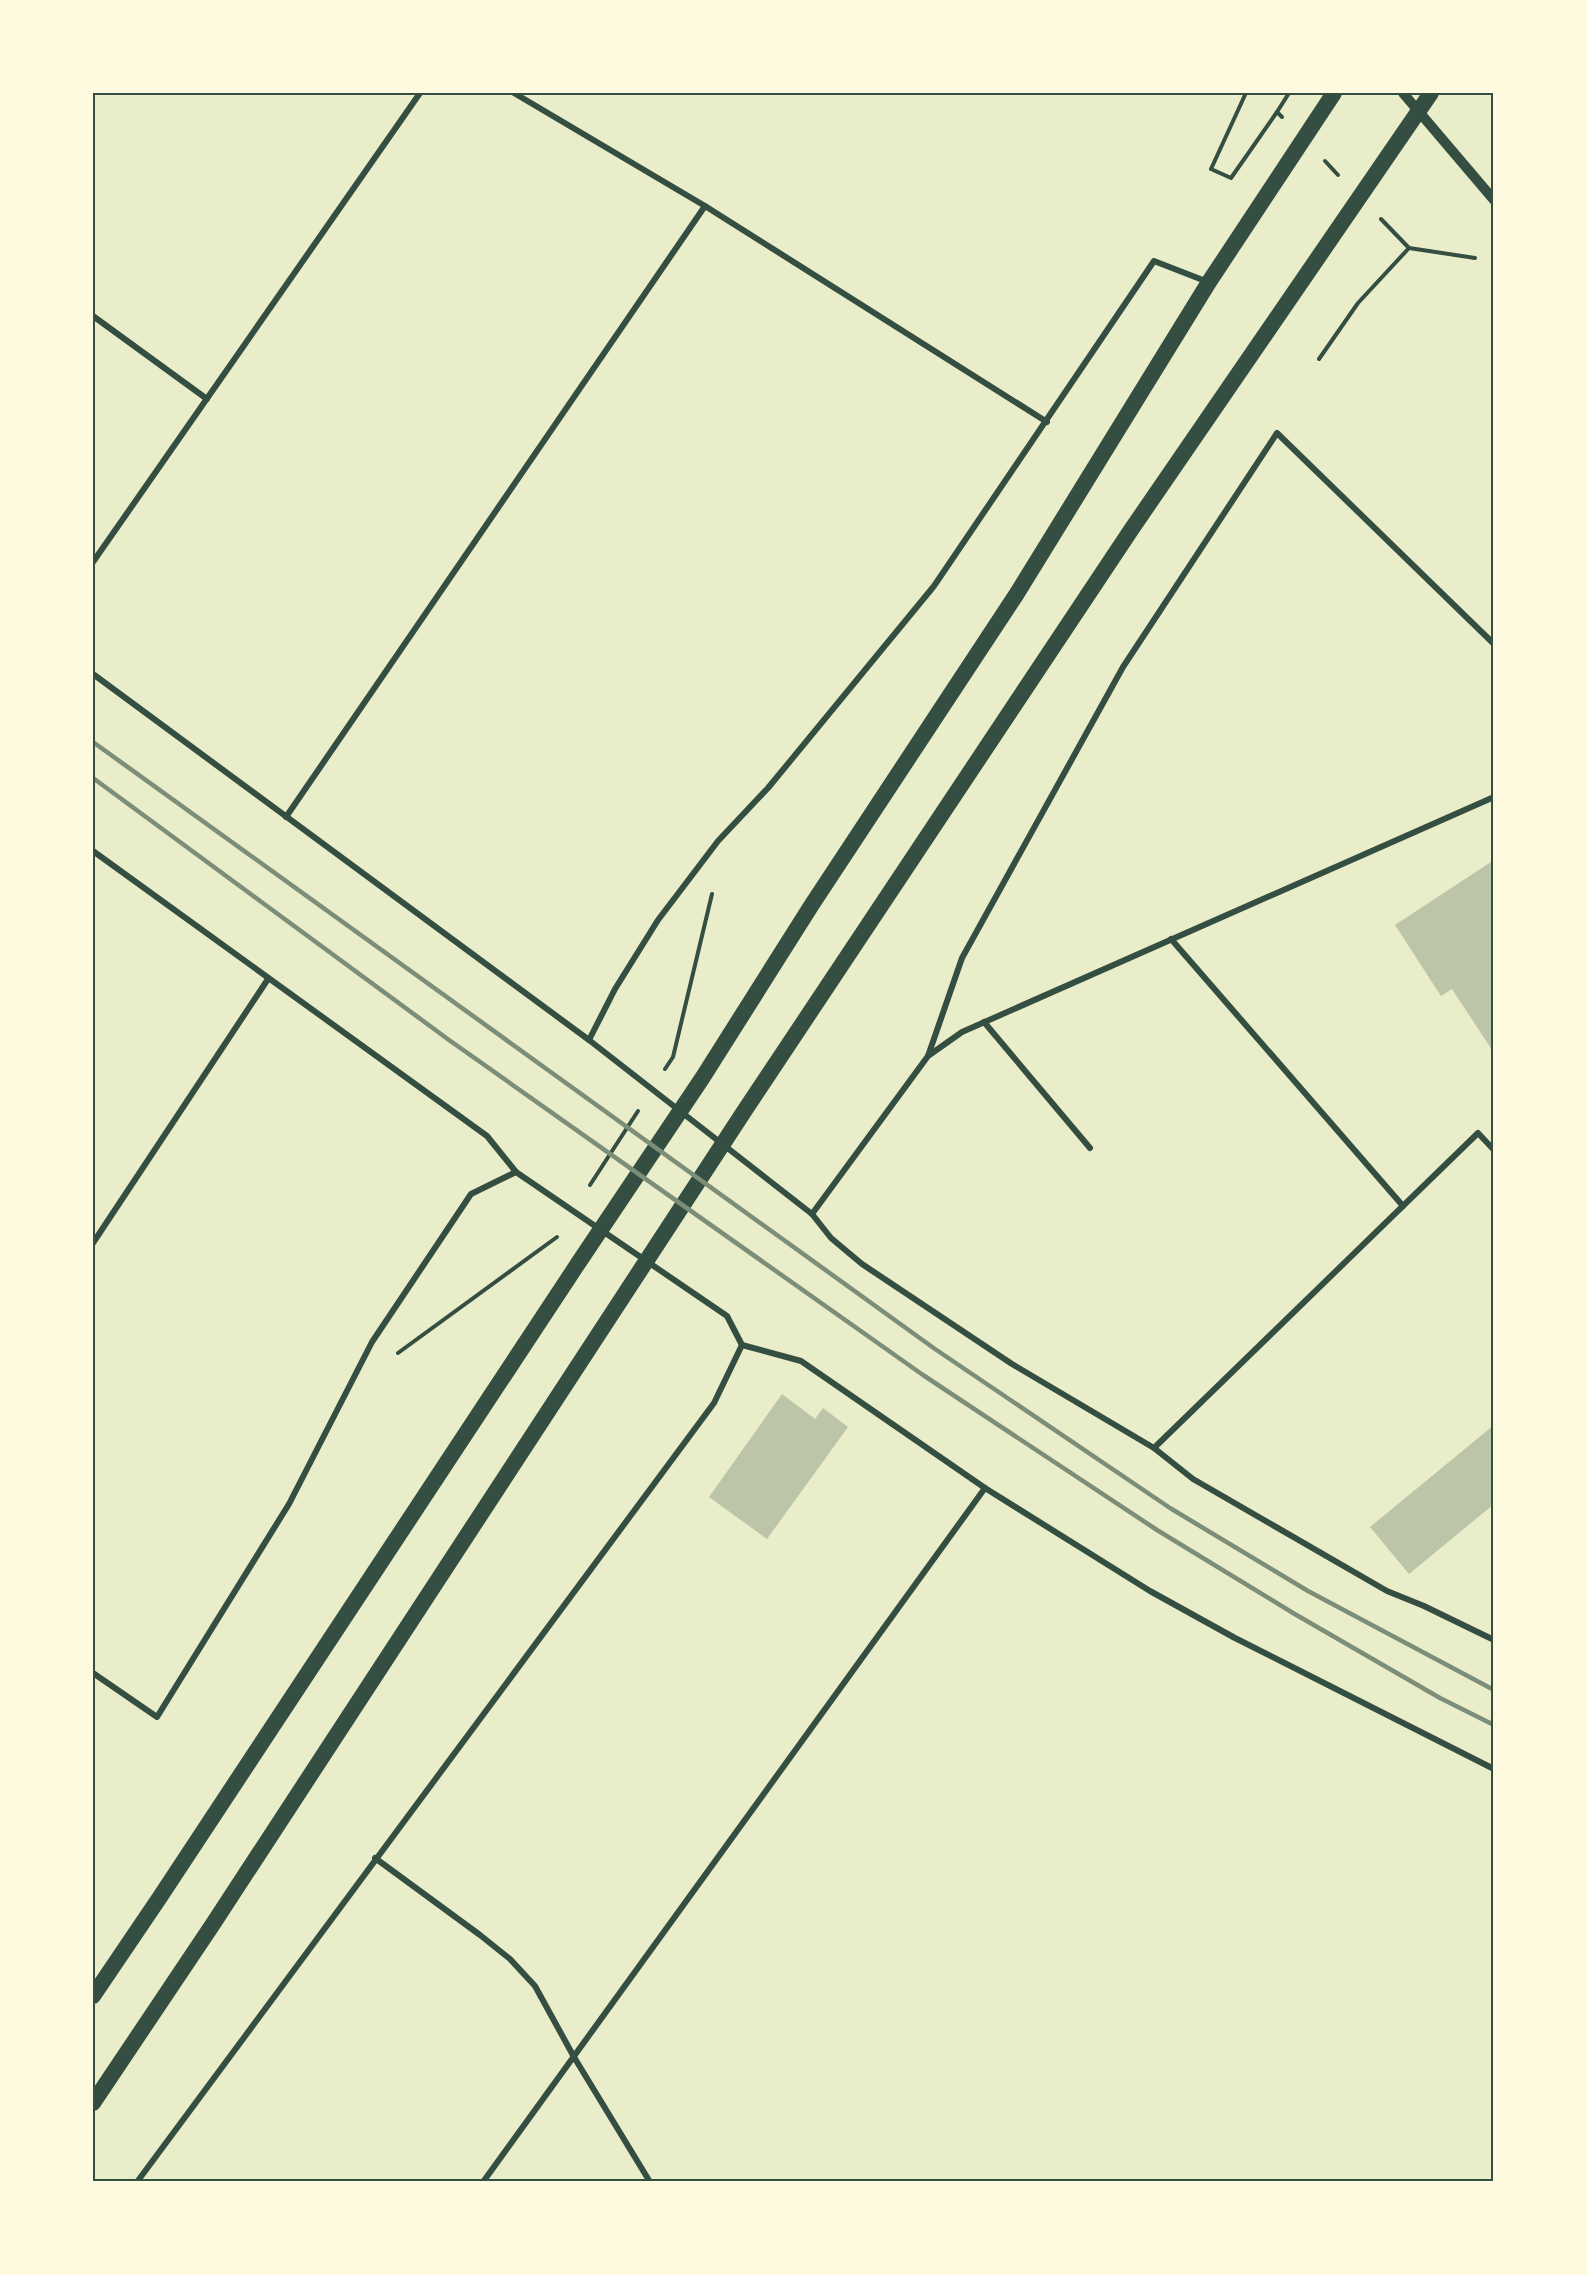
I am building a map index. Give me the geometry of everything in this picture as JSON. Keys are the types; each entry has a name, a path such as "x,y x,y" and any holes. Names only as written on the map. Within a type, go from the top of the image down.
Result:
{"highway":[{"path":"93,1996 703,1077 798,926 1016,595 1209,282 1334,93"},
{"path":"93,2103 239,1884 745,1110 1170,472 1431,93"}],"street":[{"path":"93,562 420,93"},
{"path":"514,93 705,206 1047,422"},
{"path":"1403,93 1494,200"},
{"path":"286,817 705,206"},
{"path":"589,1040 615,989 658,920 718,841 768,788 934,586 1154,261 1209,282"},
{"path":"93,316 207,399"},
{"path":"812,1214 928,1056 962,958 1118,677 1277,433 1494,644"},
{"path":"93,674 589,1040 812,1214 831,1238 862,1264 1012,1364 1154,1448 1193,1479 1387,1591 1494,1640"},
{"path":"928,1056 962,1032 1494,797"},
{"path":"93,851 487,1136 516,1172 727,1316 742,1344 801,1361 985,1488 1150,1591 1226,1633 1494,1769"},
{"path":"1171,939 1403,1206"},
{"path":"93,1242 268,979"},
{"path":"984,1022 1090,1148"},
{"path":"1154,1448 1478,1133 1494,1150"},
{"path":"93,1673 157,1717 289,1504 372,1342 471,1194 516,1172"},
{"path":"136,2182 714,1403 742,1344"},
{"path":"483,2182 985,1488"},
{"path":"375,1858 510,1959 535,1986 574,2057 650,2182"}],"path":[{"path":"1245,94 1211,169 1231,178 1277,112"},
{"path":"1319,359 1358,303 1409,248 1474,258"},
{"path":"660,1077 673,1057 713,889"},
{"path":"588,1187 640,1107"},
{"path":"394,1356 556,1238 562,1228"}],"building":[{"path":"1494,860 1494,1053 1452,989 1441,996 1395,925"},
{"path":"782,1394 815,1419 823,1408 848,1427 767,1539 709,1497"},
{"path":"1494,1425 1494,1504 1409,1574 1370,1527"}],"railway":[{"path":"93,742 935,1349 1170,1508 1308,1591 1494,1690"},
{"path":"93,778 449,1040 923,1375 1157,1530 1293,1613 1440,1698 1494,1725"}]}
